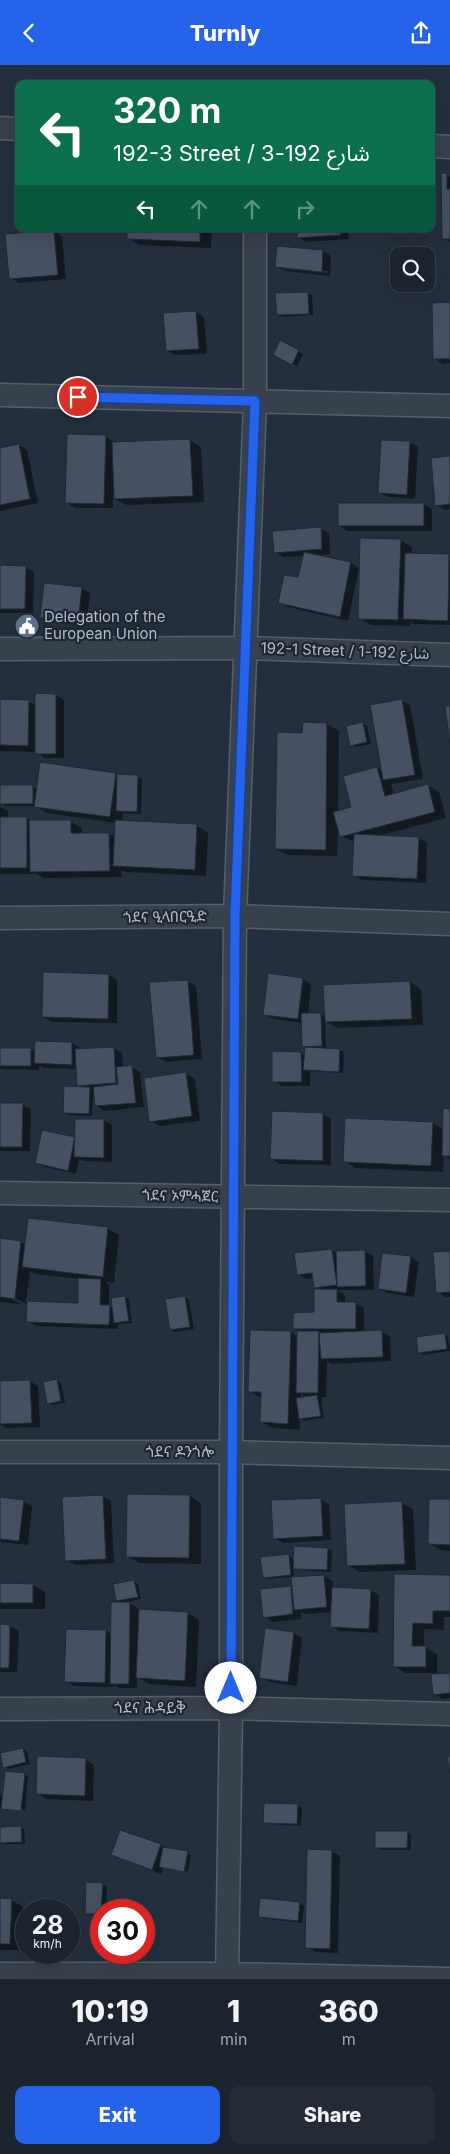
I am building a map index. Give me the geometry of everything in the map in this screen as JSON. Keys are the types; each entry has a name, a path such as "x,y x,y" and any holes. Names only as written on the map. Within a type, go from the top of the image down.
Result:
{"street":[{"path":"0,128 15,129"},
{"path":"435,146 450,147"},
{"path":"227,1977 231,1708 235,916 255,401 256,232"},
{"path":"0,395 450,406"},
{"name":"192-1 Street / شارع 192-1","path":"0,649 246,648 450,655"},
{"name":"ጎደና ዒላበርዒድ","path":"0,919 235,916 450,924"},
{"name":"ጎደና ኦምሓጀር","path":"0,1193 450,1201"},
{"name":"ጎደና ዶንጎሎ","path":"0,1452 231,1452 450,1458"},
{"name":"ጎደና ሕዳይቅ","path":"0,1709 231,1708 450,1714"},
{"path":"0,1974 450,1979"}],"building":[{"path":"441,173 447,173 447,189 450,189 450,239 442,239"},
{"path":"54,232 58,275 9,279 5,234"},
{"path":"127,232 200,232 200,242 127,239"},
{"path":"297,232 340,232 341,235 297,238"},
{"path":"277,246 323,250 322,272 275,267"},
{"path":"308,292 309,314 277,315 275,293"},
{"path":"450,302 450,359 433,359 432,303"},
{"path":"196,311 199,349 166,351 163,313"},
{"path":"280,340 299,350 292,365 273,355"},
{"path":"67,434 106,435 104,504 65,503"},
{"path":"190,439 193,496 114,499 112,442"},
{"path":"381,440 410,441 407,495 378,493"},
{"path":"19,444 30,499 0,505 0,448"},
{"path":"450,456 450,504 435,506 431,458"},
{"path":"338,503 424,503 424,526 338,526"},
{"path":"321,527 322,549 274,553 272,531"},
{"path":"360,538 401,539 398,620 358,619"},
{"path":"304,552 351,562 340,617 278,603 284,575 298,577"},
{"path":"405,553 449,554 448,621 403,619"},
{"path":"0,565 26,566 25,609 0,609"},
{"path":"44,583 82,587 78,622 40,618"},
{"path":"35,693 56,694 56,754 35,754"},
{"path":"0,699 29,700 28,746 0,745"},
{"path":"402,699 415,775 383,780 370,705"},
{"path":"445,706 450,706 450,745"},
{"path":"303,722 327,723 326,850 275,849 277,732 302,733"},
{"path":"363,722 367,742 350,746 346,726"},
{"path":"40,762 116,773 110,817 34,807"},
{"path":"377,767 385,796 428,784 435,812 340,837 333,812 351,807 343,776"},
{"path":"117,774 138,775 137,812 116,811"},
{"path":"0,785 33,785 33,804 0,804"},
{"path":"0,817 27,817 27,868 0,868"},
{"path":"29,820 71,820 71,833 109,833 110,871 30,872"},
{"path":"115,820 197,824 195,870 113,866"},
{"path":"354,834 419,837 417,879 352,876"},
{"path":"43,972 109,974 108,1019 42,1017"},
{"path":"268,973 303,978 298,1019 263,1015"},
{"path":"188,980 194,1055 156,1058 149,982"},
{"path":"410,981 412,1019 325,1022 323,985"},
{"path":"301,1013 321,1013 322,1046 302,1047"},
{"path":"35,1041 72,1042 72,1065 34,1063"},
{"path":"114,1047 116,1083 77,1086 75,1049"},
{"path":"305,1047 340,1049 339,1072 303,1070"},
{"path":"0,1048 31,1048 31,1066 0,1066"},
{"path":"272,1051 301,1052 302,1082 272,1082"},
{"path":"132,1065 136,1103 95,1106 93,1087 118,1084 116,1067"},
{"path":"186,1072 192,1116 149,1122 144,1078"},
{"path":"64,1086 90,1087 89,1114 63,1113"},
{"path":"0,1103 23,1103 22,1147 0,1147"},
{"path":"443,1108 450,1109 450,1156 442,1156"},
{"path":"272,1111 323,1113 323,1161 270,1159"},
{"path":"345,1118 433,1122 431,1166 343,1162"},
{"path":"75,1119 104,1119 104,1158 74,1157"},
{"path":"42,1130 75,1137 68,1171 35,1163"},
{"path":"28,1218 108,1227 103,1277 22,1267"},
{"path":"0,1238 21,1241 15,1299 0,1297"},
{"path":"332,1249 337,1285 314,1288 312,1273 297,1275 294,1253"},
{"path":"365,1250 366,1286 337,1287 336,1251"},
{"path":"450,1251 450,1292 436,1293 433,1252"},
{"path":"382,1253 411,1256 406,1293 378,1289"},
{"path":"78,1278 101,1279 100,1305 110,1305 109,1325 26,1322 27,1301 78,1303"},
{"path":"314,1289 337,1289 337,1302 356,1302 356,1329 293,1329 293,1313 314,1312"},
{"path":"125,1296 129,1321 114,1323 111,1298"},
{"path":"185,1296 190,1327 170,1330 165,1299"},
{"path":"250,1330 291,1331 288,1424 260,1422 261,1392 248,1392"},
{"path":"382,1330 383,1357 321,1359 319,1333"},
{"path":"297,1331 319,1331 318,1393 296,1393"},
{"path":"445,1333 447,1349 418,1353 416,1337"},
{"path":"57,1379 61,1401 47,1404 43,1382"},
{"path":"30,1380 32,1423 0,1424 0,1381"},
{"path":"317,1395 321,1416 299,1419 296,1398"},
{"path":"127,1494 190,1495 189,1558 126,1557"},
{"path":"103,1495 106,1559 65,1561 62,1497"},
{"path":"0,1497 24,1500 19,1541 0,1539"},
{"path":"321,1498 323,1536 273,1539 271,1500"},
{"path":"429,1499 450,1499 450,1545 428,1544"},
{"path":"402,1501 405,1564 347,1566 344,1504"},
{"path":"294,1546 328,1548 327,1570 293,1569"},
{"path":"289,1554 291,1575 263,1578 260,1557"},
{"path":"394,1574 450,1575 450,1611 433,1611 433,1624 413,1623 412,1646 426,1646 426,1667 393,1667"},
{"path":"324,1575 327,1607 294,1610 291,1577"},
{"path":"134,1580 138,1597 116,1601 113,1584"},
{"path":"0,1583 33,1584 33,1603 0,1603"},
{"path":"291,1586 293,1614 263,1618 260,1589"},
{"path":"332,1587 371,1589 369,1629 330,1627"},
{"path":"111,1602 130,1602 129,1684 110,1684"},
{"path":"139,1609 188,1612 185,1681 136,1678"},
{"path":"0,1624 10,1625 9,1668 0,1668"},
{"path":"265,1628 294,1632 288,1682 259,1678"},
{"path":"66,1629 106,1630 105,1683 64,1682"},
{"path":"450,1673 450,1693 433,1695 431,1674"},
{"path":"23,1748 26,1762 3,1768 0,1753"},
{"path":"37,1756 86,1758 85,1796 36,1794"},
{"path":"450,1756 450,1773 447,1757"},
{"path":"5,1771 25,1773 21,1811 1,1809"},
{"path":"264,1803 298,1804 297,1824 263,1823"},
{"path":"21,1826 22,1842 0,1843 0,1827"},
{"path":"120,1830 161,1844 152,1870 111,1855"},
{"path":"375,1831 408,1831 407,1848 375,1848"},
{"path":"163,1847 188,1851 184,1872 159,1867"},
{"path":"307,1849 332,1850 330,1949 305,1948"},
{"path":"86,1882 103,1883 102,1899 90,1899 90,1914 85,1914"},
{"path":"0,1898 12,1899 10,1944 0,1944"},
{"path":"260,1898 300,1902 298,1921 258,1917"}],"place":[{"name":"Delegation of the European Union","path":"27,626"}],"route":[{"path":"78,397 255,401 235,916 231,1688"}]}
